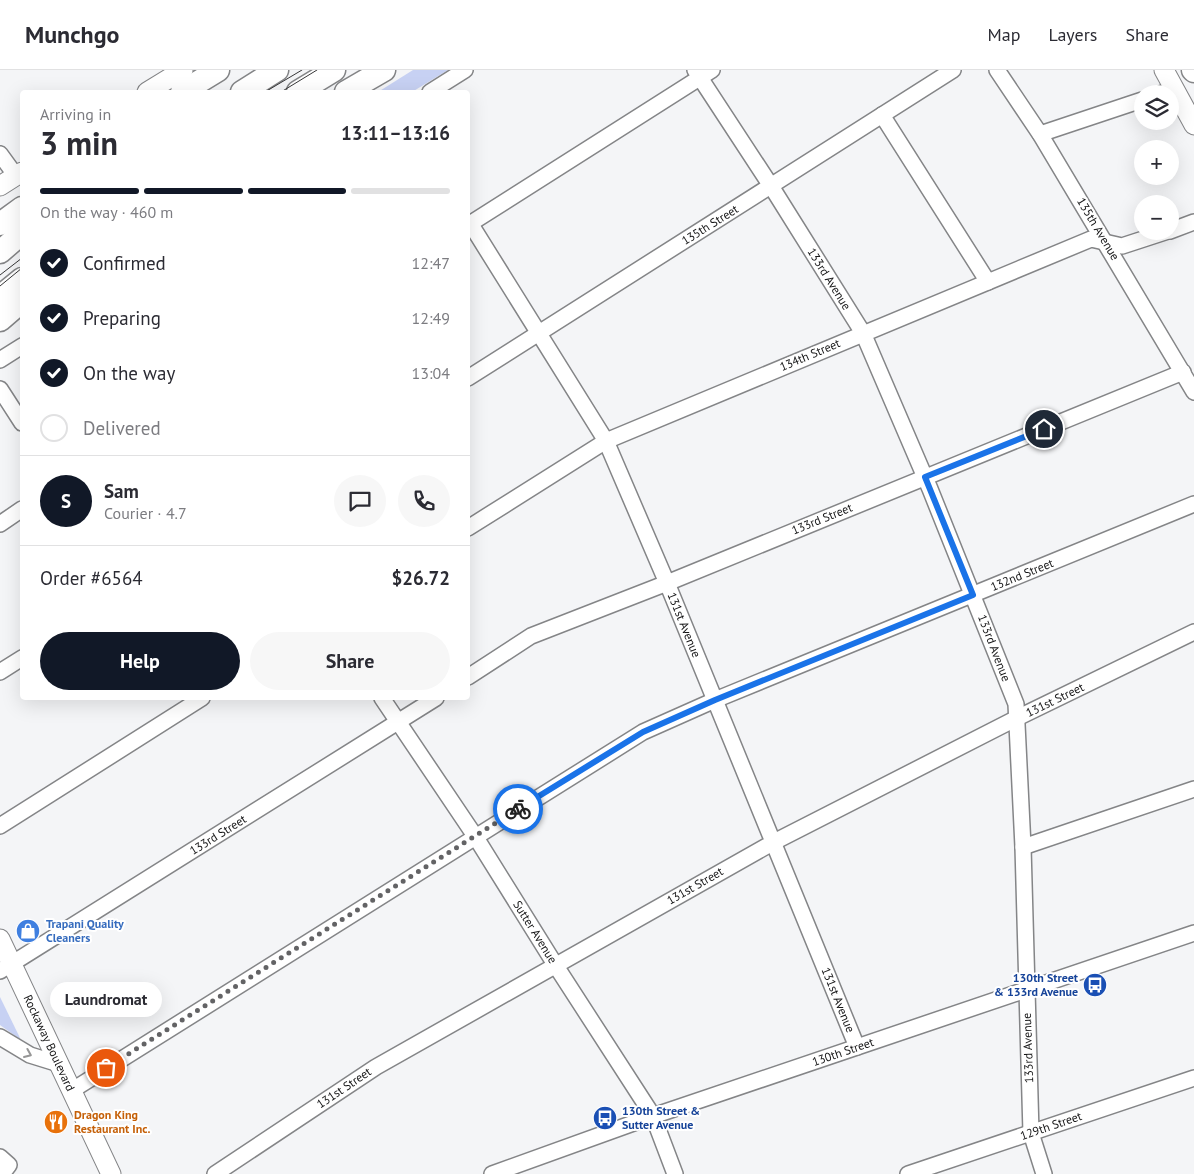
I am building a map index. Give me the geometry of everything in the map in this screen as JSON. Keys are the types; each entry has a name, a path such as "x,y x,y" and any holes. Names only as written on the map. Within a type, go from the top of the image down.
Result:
{"highway":[{"path":"185,90 218,70"},
{"path":"227,90 259,70"},
{"path":"245,90 277,70"},
{"path":"301,90 334,70"},
{"path":"349,90 384,70"},
{"path":"0,224 20,209"},
{"path":"0,252 20,235"},
{"path":"0,267 20,252"},
{"path":"0,297 20,281"},
{"path":"0,320 20,303"}],"main road":[{"path":"150,90 183,70"},
{"path":"1164,70 1166,85"},
{"path":"1179,106 1194,125"},
{"path":"0,186 19,174"},
{"name":"Rockaway Boulevard","path":"0,939 6,967 59,1064 111,1174"}],"street":[{"path":"433,90 466,70"},
{"name":"135th Street","path":"470,377 953,70"},
{"name":"135th Avenue","path":"997,70 1040,134 1194,392"},
{"path":"470,223 702,72"},
{"name":"133rd Avenue","path":"702,72 863,333 925,477 1016,704 1023,847 1030,1133 1044,1174"},
{"path":"1040,134 1134,103"},
{"path":"882,115 988,282"},
{"path":"0,154 19,174"},
{"name":"134th Street","path":"1179,227 1194,222"},
{"name":"131st Avenue","path":"470,226 606,441 667,583 857,1047"},
{"name":"134th Street","path":"470,527 606,441 1091,239 1122,246 1143,240"},
{"path":"0,360 20,347"},
{"name":"133rd Street","path":"470,676 531,636 667,583 1183,372"},
{"path":"0,389 20,420"},
{"name":"132nd Street","path":"71,1090 643,732 715,700 1194,504"},
{"path":"0,524 20,510"},
{"name":"131st Street","path":"215,1174 376,1067 774,842 1017,718 1194,632"},
{"path":"0,672 20,659"},
{"path":"0,826 199,700"},
{"name":"Sutter Avenue","path":"383,700 475,836 653,1116 675,1174"},
{"name":"133rd Street","path":"6,967 433,700"},
{"path":"1023,847 1194,788"},
{"name":"130th Street","path":"492,1174 653,1116 1194,933"},
{"path":"0,1037 30,1055 59,1064"},
{"name":"129th Street","path":"908,1174 1194,1078"}],"shaded area":[{"path":"413,70 448,70 415,90 381,90"},
{"path":"0,997 21,1040 0,1025"}],"tram line":[{"path":"268,90 302,70"},
{"path":"284,90 317,70"},
{"path":"0,275 20,260"},
{"path":"0,286 20,270"}],"way so far":[{"path":"106,1068 518,809"}],"place":[{"name":"Trapani Quality Cleaners","path":"28,931"},
{"name":"130th Street & 133rd Avenue","path":"1095,985"},
{"name":"Laundromat","path":"106,1068"},
{"name":"130th Street & Sutter Avenue","path":"605,1118"},
{"name":"Dragon King Restaurant Inc.","path":"56,1122"}],"route":[{"path":"518,809 643,732 715,700 973,595 925,477 1044,429"}]}
